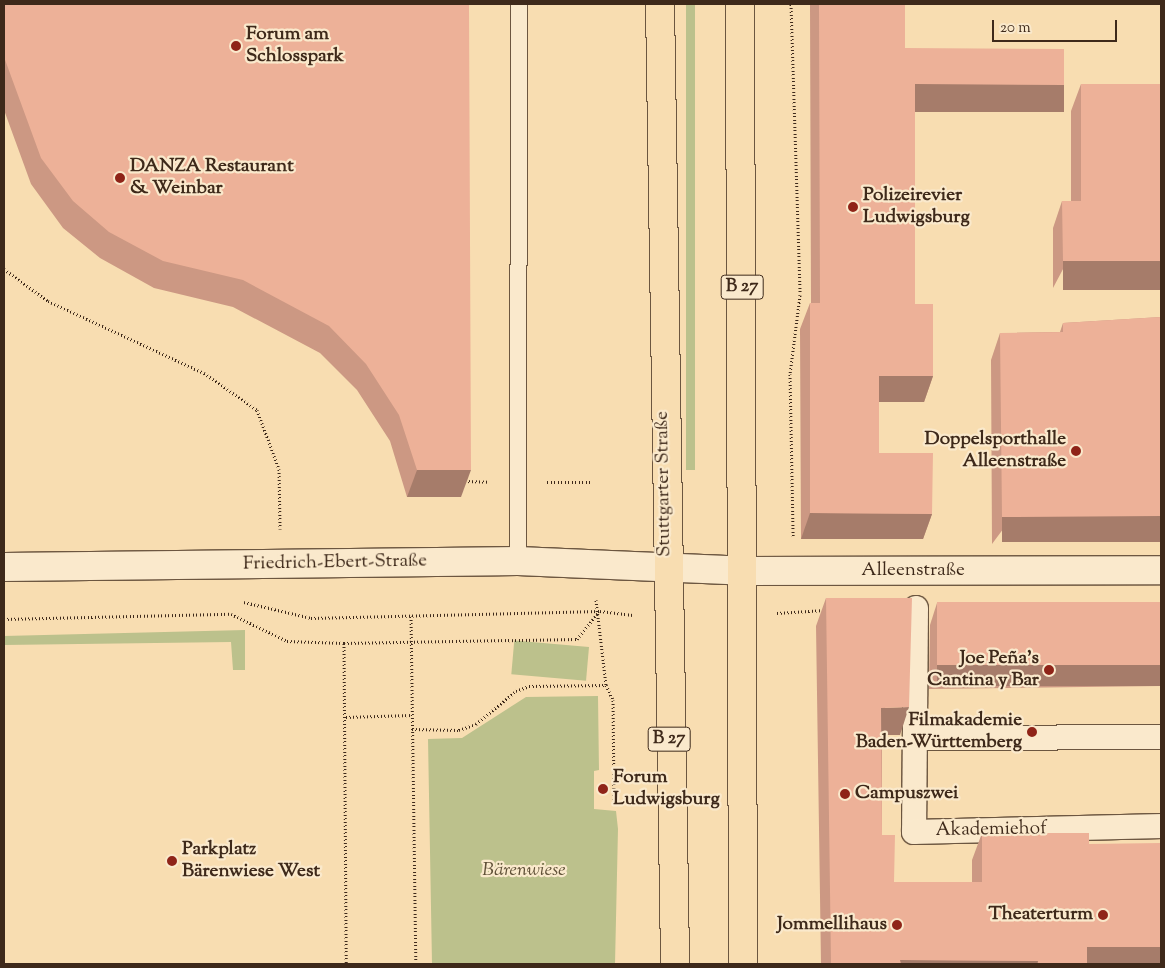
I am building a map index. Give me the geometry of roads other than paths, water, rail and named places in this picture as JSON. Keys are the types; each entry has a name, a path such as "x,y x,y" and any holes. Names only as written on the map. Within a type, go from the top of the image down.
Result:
{"main road":[{"name":"Stuttgarter Straße","path":"660,4 665,566 675,964"},
{"name":"B 27","path":"740,4 744,571 743,964"}],"street":[{"name":"Friedrich-Ebert-Straße","path":"4,567 518,561 665,566"},
{"name":"Alleenstraße","path":"665,566 744,571 1161,570"},
{"name":"Akademiehof","path":"916,608 914,832 1161,826"},
{"path":"916,738 1161,737"}],"lane":[{"path":"518,561 519,4"}],"place":[{"name":"Forum am Schlosspark","path":"236,46"},
{"name":"DANZA Restaurant & Weinbar","path":"120,178"},
{"name":"Polizeirevier Ludwigsburg","path":"853,207"},
{"name":"Doppelsporthalle Alleenstraße","path":"1076,451"},
{"name":"Joe Peña's Cantina y Bar","path":"1049,670"},
{"name":"Filmakademie Baden-Württemberg","path":"1032,732"},
{"name":"Forum Ludwigsburg","path":"603,789"},
{"name":"Campuszwei","path":"845,794"},
{"name":"Parkplatz Bärenwiese West","path":"172,861"},
{"name":"Theaterturm","path":"1103,915"},
{"name":"Jommellihaus","path":"897,925"}],"park label":[{"name":"Bärenwiese","path":"524,871"}]}
